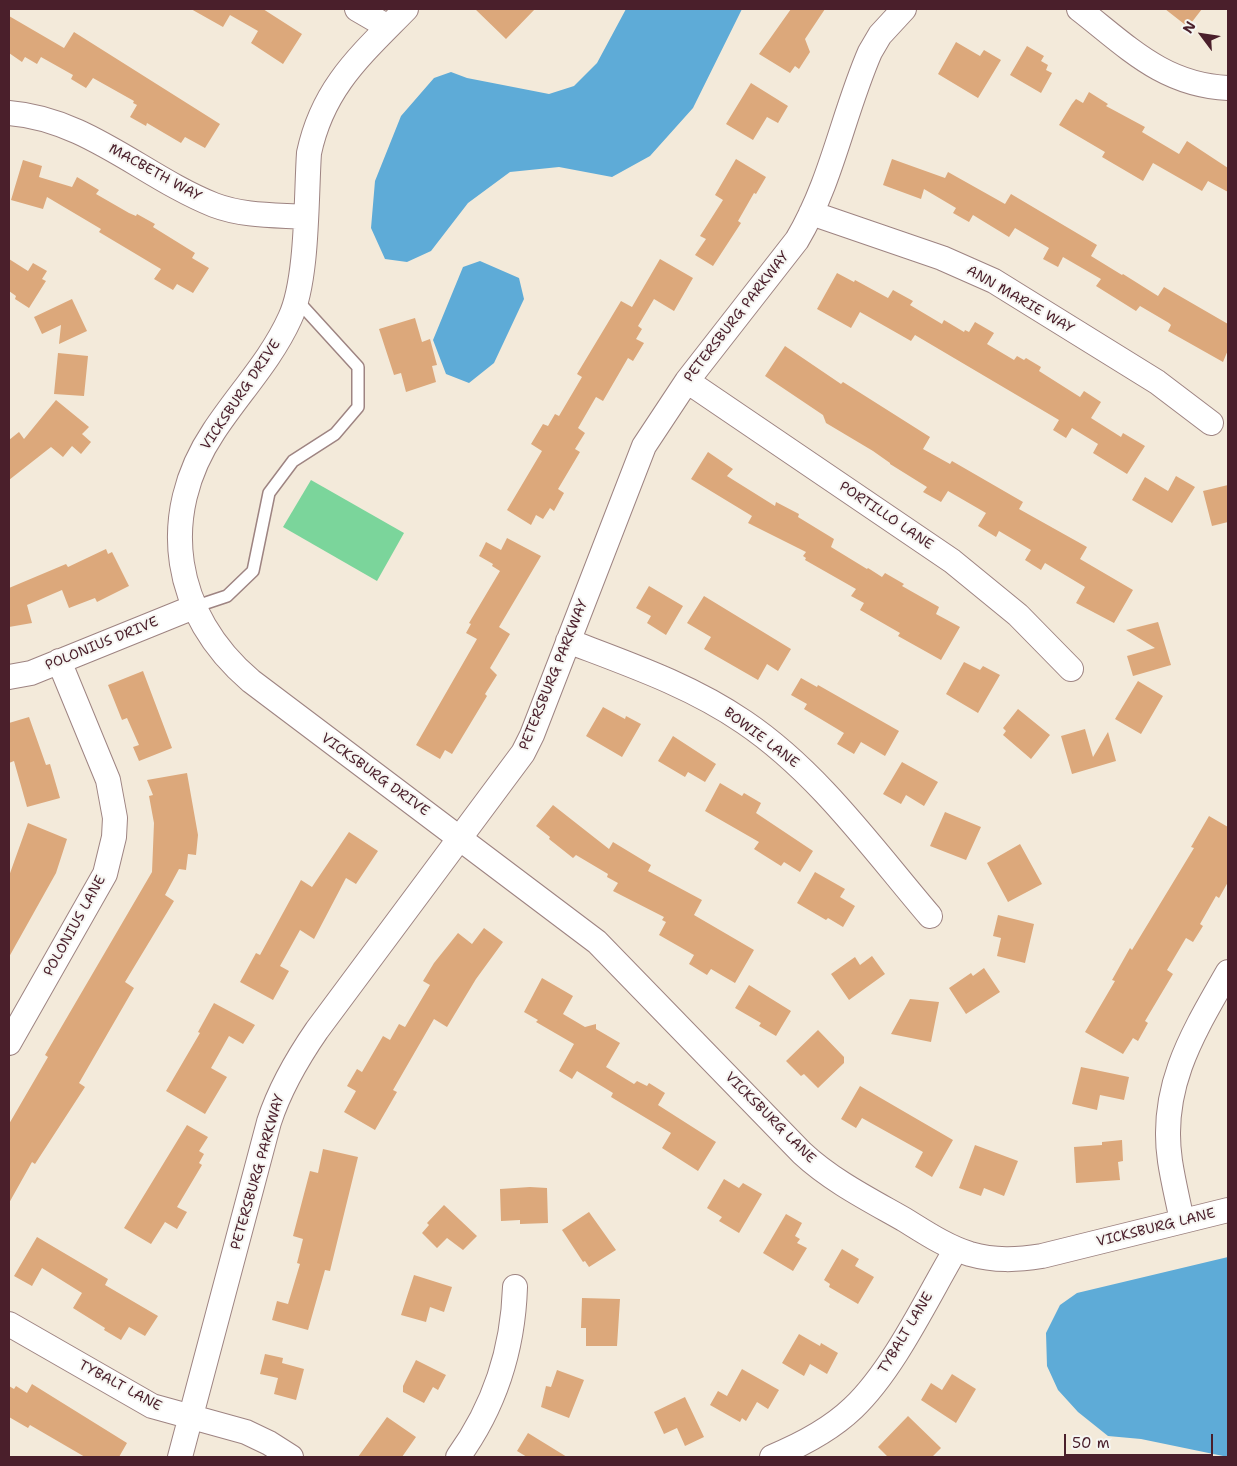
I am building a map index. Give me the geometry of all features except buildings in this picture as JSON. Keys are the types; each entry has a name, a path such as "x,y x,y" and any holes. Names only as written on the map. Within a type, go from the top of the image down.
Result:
{"street":[{"path":"357,9 388,27"},
{"name":"VICKSBURG DRIVE","path":"406,9 352,64 326,102 313,136 309,153 301,272 291,317 274,350 214,431 192,471 182,507 180,544 186,584 194,607 212,640 244,675 460,838"},
{"name":"PETERSBURG PARKWAY","path":"180,1457 269,1122 278,1095 295,1061 316,1030 523,752 532,735 644,446 687,381 797,240 824,186 870,52 880,36 904,9"},
{"path":"1079,9 1161,71 1196,85 1228,88"},
{"name":"MACBETH WAY","path":"9,113 52,122 85,134 189,194 216,206 252,214 305,217"},
{"name":"ANN MARIE WAY","path":"811,213 942,258 994,281 1157,382 1210,424"},
{"name":"PORTILLO LANE","path":"687,381 952,561 1018,615 1070,669"},
{"name":"POLONIUS DRIVE","path":"9,678 31,673 194,607"},
{"name":"BOWIE LANE","path":"568,641 696,693 745,722 768,739 816,783 930,916"},
{"name":"POLONIUS LANE","path":"9,1043 96,892 110,856 114,837 115,818 108,780 59,661"},
{"name":"VICKSBURG LANE","path":"460,838 597,942 808,1158 845,1186 956,1249 986,1258 1019,1260 1228,1210"},
{"path":"1182,1221 1170,1160 1169,1124 1174,1085 1182,1056 1228,972"},
{"name":"TYBALT LANE","path":"772,1457 815,1437 853,1408 884,1373 956,1249"},
{"path":"458,1457 489,1408 502,1372 514,1316 515,1287"},
{"name":"TYBALT LANE","path":"9,1324 142,1401 165,1410 246,1432 270,1443 291,1457"}],"lane":[{"path":"194,607 227,596 253,571 268,493 294,461 335,434 358,407 358,367 296,299"}],"green space":[{"path":"311,480 404,533 377,581 283,527"}],"water":[{"path":"626,9 742,9 693,108 650,156 612,177 559,167 510,172 468,203 431,251 407,262 385,259 371,228 375,181 401,116 434,78 451,72 467,78 549,94 574,86 597,63"},
{"path":"480,261 519,278 524,299 494,363 469,383 446,374 433,340 463,267"},
{"path":"1228,1257 1228,1457 1141,1439 1108,1436 1078,1412 1058,1390 1047,1366 1046,1333 1060,1305 1077,1293"}]}
